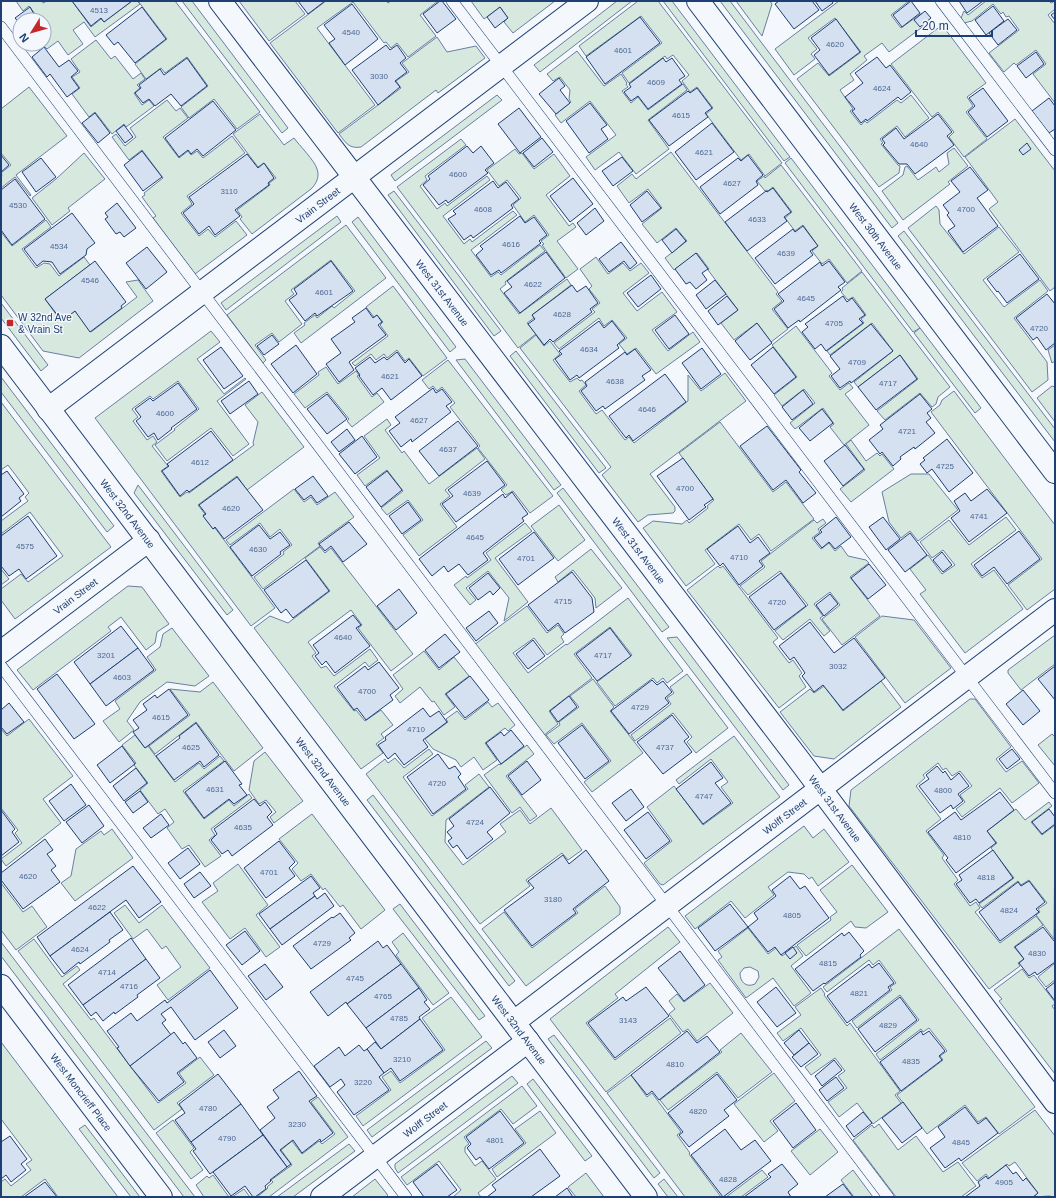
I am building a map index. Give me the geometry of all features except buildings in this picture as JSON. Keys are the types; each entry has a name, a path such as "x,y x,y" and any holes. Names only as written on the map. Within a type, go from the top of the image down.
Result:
{"street":[{"name":"West 31st Avenue","path":"220,1 820,789 1055,1102"},
{"name":"Vrain Street","path":"48,408 587,1"},
{"name":"West 30th Avenue","path":"698,1 1055,472"},
{"name":"West 32nd Avenue","path":"1,346 646,1197"},
{"name":"Vrain Street","path":"1,652 149,540"},
{"name":"Wolff Street","path":"514,1022 1055,610"},
{"name":"West Moncrieff Place","path":"1,986 161,1197"},
{"name":"Wolff Street","path":"322,1197 528,1041"}],"lane":[{"path":"452,1 1055,793"},
{"path":"941,1 1055,150"},
{"path":"1,27 888,1197"},
{"path":"1,666 406,1197"}],"shaded area":[{"path":"16,1 42,1 43,3 47,1 72,1 91,27 101,19 104,22 132,1 137,1 140,4 95,37 84,22 73,30 83,44 68,55 58,41 52,45 52,12 34,12 29,6 23,11"},
{"path":"138,1 175,1 260,112 237,129 214,99 189,118 181,107 208,86 187,57 165,73 161,68 146,79 135,64 167,39"},
{"path":"182,1 192,1 288,128 282,133"},
{"path":"239,1 295,1 305,14 269,41"},
{"path":"326,1 386,1 388,3 391,1 438,1 420,15 436,36 408,57 397,43 391,48 386,42 384,43 353,2 317,28 375,105 338,133 270,43"},
{"path":"471,1 555,1 513,33 504,22 508,18 500,7 484,19"},
{"path":"617,1 632,1 540,72 534,65"},
{"path":"638,1 658,1 782,163 765,176 749,154 741,160 706,114 713,108 697,87 690,92 682,81 689,75 673,55 667,59 665,56 629,83 622,73 662,43 641,16 586,56 579,46"},
{"path":"663,1 672,1 790,157 784,161"},
{"path":"720,1 730,1 898,223 892,228"},
{"path":"736,1 770,1 772,4 762,36"},
{"path":"839,1 909,1 891,15 901,28 922,13 929,22 889,52 882,43 864,56 867,60 850,74 854,80 840,90 853,109 850,111 861,125 865,121 867,123 897,100 901,103 911,95 929,118 905,137 897,126 880,139 883,143 881,144 900,166 899,173 879,187 797,79 818,63 829,76 861,52 835,18 808,38 817,49 811,54 815,59 794,75 775,49"},
{"path":"986,1 1049,1 1051,3 1055,1 1055,9 1048,15 1055,24 1055,103 1033,74 1046,64 1036,50 1016,65 1014,63 1004,72 989,53 1019,30 1009,16 1006,17 1003,12 1001,14 993,4 972,21 964,23 961,18 964,11 968,15"},
{"path":"942,25 986,83 967,97 973,106 966,112 987,139 964,157 949,137 954,132 938,112 932,117 891,64"},
{"path":"437,37 447,52 476,46 485,58 438,93 436,90 361,147 353,147 348,145 339,134 401,88 396,81 409,72 402,63"},
{"path":"96,40 111,59 115,56 133,79 141,73 145,79 137,85 140,88 134,93 142,105 149,100 154,106 126,127 124,124 112,134 95,112 89,117 72,94 80,88 72,77 80,72 71,59"},
{"path":"577,51 604,86 621,74 628,87 622,91 631,103 638,97 648,110 683,84 687,90 648,120 669,149 636,174 619,152 595,170 586,157 616,135 590,101 561,123 555,115 571,102 569,99 570,90 560,77 553,81 547,74"},
{"path":"29,87 67,136 16,175 31,195 30,196 15,177 1,188 1,173 11,165 1,153 1,109"},
{"path":"497,95 502,100 395,181 391,175"},
{"path":"167,100 176,111 180,108 188,118 163,137 179,158 188,151 191,155 197,151 203,158 232,136 245,153 187,196 192,204 181,213 199,236 208,229 215,237 236,221 247,235 195,274 153,218 156,216 142,197 145,195 144,193 163,178 142,150 129,160 112,137 116,134 125,146 136,137 130,128"},
{"path":"260,114 284,145 294,138 316,166 318,178 311,189 252,234 240,219 242,217 237,210 270,185 269,183 276,178 264,163 258,167 233,134"},
{"path":"1015,119 1055,171 1055,287 1050,291 989,209 998,202 965,157"},
{"path":"461,139 466,145 425,176 427,180 420,186 437,209 445,203 447,206 487,176 490,180 443,216 464,244 470,239 472,242 513,211 517,215 471,250 491,277 498,272 501,275 540,245 545,251 505,282 506,284 500,289 519,314 567,279 571,285 532,315 534,318 527,323 536,334 518,348 397,187"},
{"path":"954,148 968,166 948,182 950,184 903,220 882,191 903,175 905,167 907,166 918,180 936,167 939,172 949,164 947,153"},
{"path":"515,149 519,154 522,153 534,169 554,154 570,176 546,195 569,226 573,223 576,227 557,241 578,269 566,278 542,245 544,244 541,241 549,235 534,215 525,222 513,205 521,198 507,180 499,186 487,170"},
{"path":"671,152 778,292 776,294 782,301 772,309 788,329 771,342 757,323 734,340 721,323 738,310 697,253 674,270 665,258 687,241 676,228 657,243 642,224 662,208 648,189 629,203 617,186 632,174 636,179"},
{"path":"84,153 105,179 68,208 70,211 52,225 32,198 56,179"},
{"path":"791,158 920,328 913,332 785,163"},
{"path":"781,165 862,271 847,283 829,259 822,264 812,251 818,246 803,225 795,231 785,218 792,212 773,187 768,191 765,191 757,181 764,176 765,178"},
{"path":"394,191 501,331 494,336 388,195"},
{"path":"936,206 939,210 940,224 964,254 999,227 1019,252 983,280 1004,307 1040,280 1048,291 1014,318 1047,362 1048,380 1032,392 908,228"},
{"path":"337,216 341,222 226,310 221,303"},
{"path":"358,217 456,347 450,352 352,222"},
{"path":"46,220 51,227 22,249 36,268 44,263 50,264 59,276 84,257 90,265 45,299 61,321 75,311 91,332 137,297 126,282 138,280 153,301 79,358 43,351 1,295 1,232 12,246"},
{"path":"346,225 386,278 301,343 294,333 305,325 304,323 315,315 317,318 332,306 334,308 355,291 331,260 291,290 294,294 285,301 302,324 279,342 272,333 255,345 266,360 263,363 227,315"},
{"path":"904,231 1055,429 1055,442 898,236"},
{"path":"596,257 608,274 623,263 630,271 641,263 649,273 623,293 637,311 662,292 677,312 652,330 668,351 693,332 700,342 656,374 636,348 627,354 619,344 627,338 612,320 604,326 599,318 559,349 554,343 595,312 592,309 600,303 589,289 592,286 580,269"},
{"path":"862,272 950,387 938,397 936,404 932,407 920,393 885,420 877,411 918,379 900,355 858,387 854,382 893,351 872,323 830,355 827,351 864,323 861,319 866,315 853,297 848,300 841,292 843,290 842,288"},
{"path":"393,286 447,358 423,376 409,358 405,361 397,350 387,358 384,354 376,360 371,354 355,366 352,363 388,336 380,325 383,322 377,315 374,317 366,307"},
{"path":"1,303 48,365 41,371 1,318"},
{"path":"796,326 832,373 829,376 840,390 849,383 853,388 845,394 869,425 844,445 830,427 834,424 823,408 795,429 790,423 815,403 804,389 782,406 774,395 797,377 772,345"},
{"path":"920,328 981,408 975,413 914,333"},
{"path":"211,331 220,342 197,359 224,394 245,378 246,379 217,401 249,444 233,456 211,428 167,461 155,445 199,409 178,381 153,399 150,396 132,409 138,417 133,421 147,440 153,436 157,442 152,446 168,466 161,471 180,497 187,492 189,493 254,445 253,443 258,422 245,405 262,392 304,447 247,490 237,476 198,505 213,529 215,528 275,608 251,626 95,418"},
{"path":"536,335 544,346 550,341 560,354 553,360 570,382 577,378 580,381 582,380 586,385 579,391 596,414 602,410 625,440 629,437 634,443 688,401 688,375 701,391 725,373 746,401 650,474 675,507 675,511 673,513 648,515 638,522 602,475 611,467 520,348"},
{"path":"1055,345 1055,361 1052,363 1048,350"},
{"path":"516,351 606,468 599,473 510,356"},
{"path":"465,359 561,485 554,490 456,360"},
{"path":"448,360 553,496 530,513 513,491 506,495 501,490 507,485 478,448 480,446 450,407 455,403 442,387 437,391 433,386 429,389 422,380"},
{"path":"326,367 338,384 356,371 359,375 357,376 372,397 377,393 384,402 352,427 347,421 349,419 327,392 305,408 294,394 319,375 318,372"},
{"path":"1,377 114,526 107,532 1,392"},
{"path":"1052,386 1055,387 1055,422 1037,398"},
{"path":"954,391 1055,525 1055,589 1027,610 1008,585 1042,559 931,412 940,405 942,400"},
{"path":"1,402 111,547 15,619 1,600 1,589 21,574 28,582 63,556 30,512 1,534 1,521 28,501 25,497 29,493 8,465 1,470"},
{"path":"387,419 391,425 385,430 402,453 404,451 429,484 477,448 485,459 445,490 450,496 440,504 457,527 419,556 403,535 423,520 408,500 387,515 381,508 403,491 387,470 365,486 357,475 380,458 364,436"},
{"path":"720,422 773,492 786,482 814,519 771,551 759,534 751,540 739,524 705,550 715,564 686,586 643,528 653,521 682,524 687,520 689,523 708,508 707,506 714,500 679,453"},
{"path":"851,440 866,461 877,453 880,456 882,454 894,469 851,502 840,489 865,470 846,444"},
{"path":"911,474 929,474 958,510 918,541 910,531 901,538 889,522 882,492"},
{"path":"138,485 233,610 227,615 134,493"},
{"path":"563,488 669,627 662,632 557,493"},
{"path":"294,489 304,502 311,497 317,505 335,492 354,517 318,543 320,546 263,589 254,577 284,554 283,552 292,545 280,529 270,537 260,523 230,545 226,540"},
{"path":"559,505 585,540 558,561 531,526"},
{"path":"1006,517 1016,530 971,564 982,578 994,570 1023,609 965,653 920,594 926,590 910,569 928,555 942,574 955,565 943,550 932,558 920,542 949,520 969,545"},
{"path":"823,519 826,523 818,529 820,532 812,538 821,549 829,543 835,551 841,546 848,556 866,560 869,563 850,577 880,616 842,645 822,619 840,605 830,592 814,604 823,616 820,618 830,631 824,636 810,619 783,640 775,631 808,605 780,571 748,595 740,586 765,567 761,561 814,520 817,523"},
{"path":"525,523 532,531 495,558 528,602 504,621 509,598 488,571 466,588 476,600 470,605 454,585 466,576 467,578 491,560 486,553"},
{"path":"320,547 325,553 331,548 413,654 391,671 358,628 362,625 351,610 308,642 316,653 312,656 321,668 326,666 334,676 370,649 378,660 369,667 365,662 334,686 354,711 356,710 365,721 381,710 393,725 381,734 384,738 376,744 383,753 361,769 254,628 270,616 288,623 330,591 305,558"},
{"path":"591,549 622,588 596,608 595,598 573,570 558,582 555,577"},
{"path":"718,566 720,568 723,566 778,638 773,642 789,663 793,660 802,673 799,676 806,687 779,708 687,590"},
{"path":"1,569 9,579 1,585"},
{"path":"128,586 142,587 169,624 157,632 155,643 146,650 121,617 108,627 111,631 33,690 17,670"},
{"path":"628,598 683,671 667,683 663,678 657,683 653,678 615,706 597,682 632,655 610,627 574,654 592,678 549,711 558,724 543,736 474,645 527,606 547,633 558,625 564,634 561,637 564,642 547,655 534,638 513,653 528,673"},
{"path":"882,616 914,620 951,668 905,703 855,637"},
{"path":"172,628 209,676 195,686 167,682 140,702 127,721 134,730 119,742 103,721 120,709 115,701 156,670 147,657 160,647 163,634"},
{"path":"1055,635 1055,664 1021,690 1008,673 1008,670"},
{"path":"677,637 789,785 783,790 667,638"},
{"path":"424,651 439,670 454,657 469,676 445,694 455,707 444,715 434,701 432,702 420,687 400,703 395,696 403,689 393,675"},
{"path":"687,674 728,728 696,753 687,742 692,737 673,713 635,741 631,735 671,704 667,698 674,693 670,687"},
{"path":"593,679 614,707 610,711 643,753 592,792 584,782 611,761 582,723 554,744 546,735 560,725 559,722 579,707 570,696"},
{"path":"881,681 901,707 834,759 814,756 780,712 810,689 814,693 824,686 843,711"},
{"path":"213,682 263,748 234,771 196,722 155,754 149,746 190,715 170,689 200,692"},
{"path":"970,699 975,699 1011,747 996,759 1006,772 1022,761 1039,783 1012,803 1000,788 962,817 956,809 965,802 960,795 972,786 960,771 952,776 946,768 943,770 938,763 923,775 925,778 916,786 941,819 926,831 944,855 942,858 958,880 954,884 970,906 976,902 980,908 975,912 1000,943 1036,916 1043,925 1014,947 1024,959 1018,963 1020,966 989,989 849,806 851,790"},
{"path":"488,702 492,707 498,703 515,725 508,731 505,728 485,743 497,760 483,770 474,757 461,767 456,760 433,749 425,739 448,722 446,719 457,711 465,720"},
{"path":"29,719 73,776 43,799 61,823 6,866 1,859 22,843 15,833 18,830 1,808 1,729 7,736"},
{"path":"1052,734 1055,737 1055,766 1038,745"},
{"path":"135,735 145,748 148,746 175,782 199,763 204,769 220,756 224,761 183,791 204,819 229,800 234,806 249,794 252,798 211,829 215,835 209,840 221,856 205,867 189,845 182,849 167,828 174,822 165,809 158,814 140,790 148,783 134,765 136,763 122,745"},
{"path":"734,736 780,797 663,885 660,884 644,863 672,841 647,807 674,786 703,825 733,803 721,787 728,782 711,759 679,784 676,780"},
{"path":"527,745 534,754 506,776 537,816 530,821 520,807 512,813 484,775"},
{"path":"429,749 433,754 403,777 432,816 468,789 465,785 479,774 489,787 446,820 445,842 463,865 506,832 500,824 520,810 530,824 551,808 582,850 568,860 562,853 526,880 530,886 480,924 366,774 385,759 388,763 395,758 404,768"},
{"path":"265,752 303,801 274,823 270,817 276,812 266,800 259,804 249,790 254,761"},
{"path":"373,795 515,981 509,986 367,800"},
{"path":"1049,802 1052,806 1031,822 1042,835 1055,825 1054,939 1036,915 1040,912 1038,909 1047,903 1029,880 1021,885 1018,881 982,908 979,904 1014,878 991,848 997,843 987,831 1016,809 1025,820"},
{"path":"312,814 385,910 361,929 343,905 340,907 325,888 323,890 311,874 301,881 292,869 298,863 279,839"},
{"path":"804,826 813,838 824,829 849,862 818,886 812,877 809,879 804,874 788,872 768,887 774,895 745,918 731,901 695,929 685,916"},
{"path":"112,829 133,858 75,901 61,883 71,876 76,849 101,831 104,835"},
{"path":"238,864 268,905 256,915 280,947 266,957 245,928 230,939 202,902 218,891 213,883"},
{"path":"852,865 888,912 866,928 855,927 851,921 806,956 797,945 831,920 830,917 837,912 820,890"},
{"path":"1,883 23,912 32,906 47,927 16,950 1,930"},
{"path":"605,886 620,907 620,914 526,986 482,929 504,912 532,948 578,913 575,909"},
{"path":"400,904 485,1016 479,1020 393,909"},
{"path":"125,905 139,923 162,905 210,968 168,1000 157,985 181,967 166,946 162,949 147,929 133,939 114,913"},
{"path":"668,927 680,942 615,994 618,998 586,1023 615,1060 670,1018 681,1033 606,1092 550,1019"},
{"path":"748,928 768,954 776,948 782,956 796,946 803,956 791,966 811,993 794,1006 773,978 746,998 718,960 722,957 718,951","holes":["750,967 758,971 759,977 755,984 746,985 742,981 740,973 744,968"]},
{"path":"899,929 1035,1107 999,1134 986,1117 978,1122 965,1105 927,1134 897,1095 943,1060 940,1056 947,1051 929,1028 923,1032 921,1029 880,1060 876,1054 919,1020 900,995 857,1028 852,1021 892,990 890,987 896,983 879,960 873,965 869,960 827,992 823,987"},
{"path":"403,933 449,993 433,1005 396,955 399,952 392,942"},
{"path":"34,939 62,977 77,966 80,970 63,984 91,1020 94,1018 158,1103 186,1083 179,1073 200,1057 214,1075 177,1103 182,1109 154,1130 18,951"},
{"path":"1,942 195,1197 184,1197 1,956"},
{"path":"1055,963 1055,980 1046,987 1038,977"},
{"path":"1022,969 1029,978 1034,975 1055,1002 1052,1006 1055,1010 1055,1074 999,1001 1002,999 994,990"},
{"path":"710,983 733,1013 697,1041 688,1029 683,1032 669,1014 675,1009 669,1001 677,994 684,1002"},
{"path":"821,988 825,994 824,995 847,1026 850,1023 900,1091 895,1095 901,1103 873,1124 857,1103 839,1117 828,1102 847,1088 838,1076 845,1071 835,1058 811,1075 805,1067 821,1055 801,1028 783,1041 777,1033 801,1015 795,1007"},
{"path":"451,997 482,1037 363,1126 356,1116 391,1090 382,1077 391,1071 400,1083 445,1050 422,1018"},
{"path":"741,1033 772,1072 738,1098 717,1072 668,1110 660,1100 722,1052 720,1050"},
{"path":"554,1035 660,1173 654,1178 548,1039"},
{"path":"486,1041 492,1048 372,1137 367,1130"},
{"path":"1,1042 118,1197 58,1197 45,1179 21,1197 1,1197 1,1182 5,1179 11,1186 31,1170 26,1164 32,1160 1,1119"},
{"path":"774,1073 795,1101 770,1121 778,1131 764,1142 734,1104"},
{"path":"631,1075 647,1097 652,1093 681,1132 677,1135 690,1153 689,1154 721,1197 685,1197 607,1093"},
{"path":"512,1076 518,1083 398,1173 395,1168 395,1164"},
{"path":"533,1079 592,1156 585,1161 527,1084"},
{"path":"522,1086 537,1106 513,1124 501,1109 464,1137 469,1144 465,1147 465,1152 475,1166 482,1161 496,1179 478,1193 481,1197 453,1197 461,1190 439,1161 407,1185 401,1177"},
{"path":"318,1097 348,1137 269,1197 257,1197 273,1182 271,1180 292,1165 281,1150 292,1141 302,1154 319,1141 322,1144 335,1134 311,1102"},
{"path":"1035,1110 1055,1136 1055,1197 1034,1197 1038,1193 1015,1162 1009,1166 1007,1164 989,1178 986,1174 977,1181 962,1163"},
{"path":"540,1111 556,1133 497,1177 492,1169 526,1143 515,1129"},
{"path":"173,1120 194,1148 190,1152 203,1170 191,1179 156,1133"},
{"path":"879,1124 898,1150 916,1136 943,1172 958,1162 976,1186 961,1197 896,1197 853,1140 872,1125 874,1128"},
{"path":"85,1125 140,1197 131,1197 79,1129"},
{"path":"820,1129 838,1152 810,1175 791,1151"},
{"path":"349,1144 355,1151 293,1197 277,1197"},
{"path":"762,1170 768,1177 741,1197 726,1197"},
{"path":"853,1170 873,1197 854,1197 841,1180"},
{"path":"586,1173 604,1197 576,1197 568,1187"},
{"path":"213,1175 229,1197 204,1197 196,1185 207,1176 209,1178"},
{"path":"375,1179 388,1197 352,1197"},
{"path":"664,1179 678,1197 668,1197 658,1184"},
{"path":"244,1189 250,1197 232,1197"}],"place":[{"name":"W 32nd Ave & Vrain St","path":"10,323"}]}
